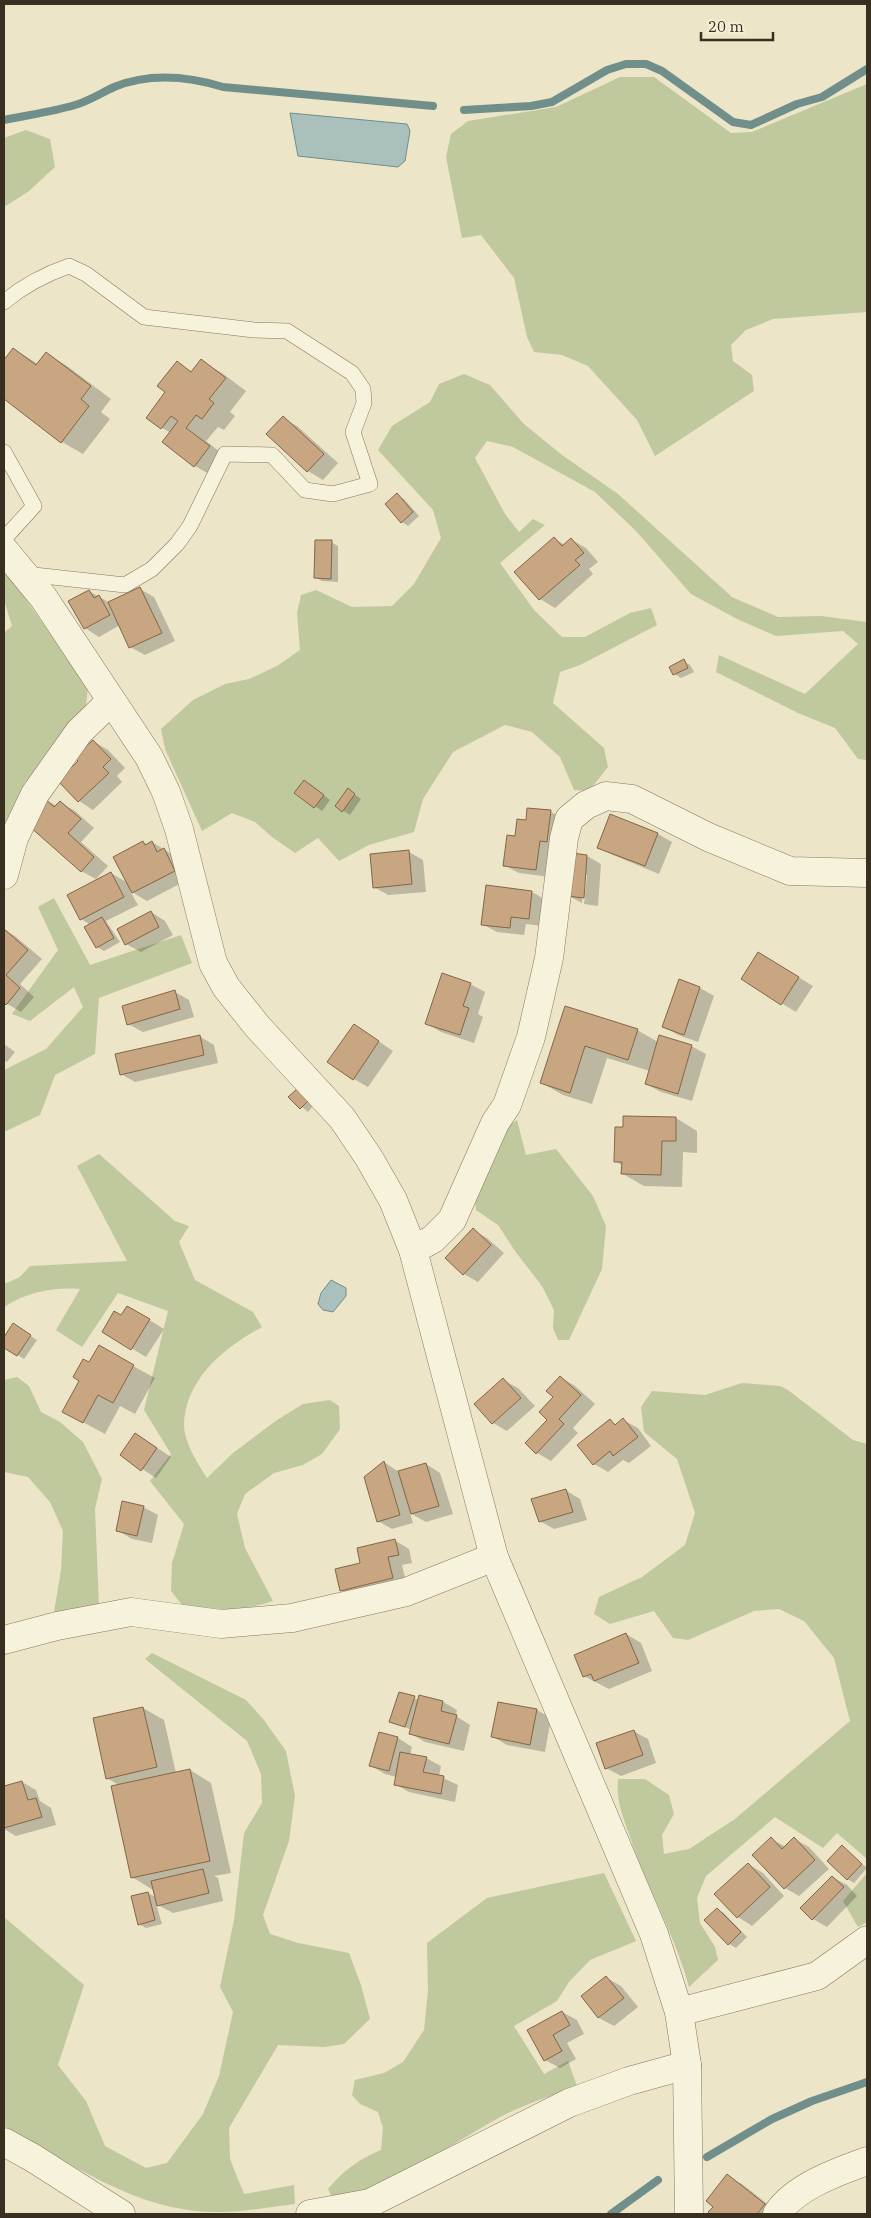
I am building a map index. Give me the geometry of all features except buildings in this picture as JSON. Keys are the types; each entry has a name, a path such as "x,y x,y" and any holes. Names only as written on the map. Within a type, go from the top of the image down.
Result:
{"street":[{"path":"4,550 43,597 149,757 166,792 179,829 213,963 226,987 257,1026 342,1118 369,1158 393,1200 413,1250 494,1557 654,1934 678,2012 685,2044 687,2065 689,2214"},
{"path":"4,875 14,838 35,794 79,732 111,701"},
{"path":"413,1250 433,1239 452,1220 495,1123 507,1105 531,1037 549,958 564,838 569,818 586,805 606,796 632,799 708,837 790,870 867,873"},
{"path":"4,1640 57,1626 131,1612 222,1624 292,1618 406,1592 494,1557"},
{"path":"678,2012 817,1976 867,1940"},
{"path":"310,2214 370,2203 569,2103 630,2081 687,2065"},
{"path":"4,2142 33,2158 121,2214"},
{"path":"777,2214 796,2195 829,2175 867,2161"}],"lane":[{"path":"4,302 13,294 50,272 69,266 86,274 144,317 254,330 287,331 352,373 364,389 364,403 353,432 370,484 334,494 305,490 272,455 225,454 190,526 177,544 152,569 125,585 25,574"},
{"path":"4,452 34,506 4,539"}],"green space":[{"path":"620,77 654,77 731,133 752,132 867,84 867,312 773,319 746,330 731,345 733,361 752,375 754,391 655,456 637,420 588,366 562,355 534,352 527,337 514,278 481,235 462,238 446,157 451,134 468,121 556,107"},
{"path":"26,130 50,139 55,167 29,191 4,207 4,138"},
{"path":"464,374 490,385 524,424 562,455 618,494 732,597 778,617 821,616 867,622 867,760 858,759 835,728 798,713 716,672 719,655 805,694 858,644 843,631 776,636 739,620 691,594 636,531 595,492 513,447 487,441 475,458 505,514 519,532 533,519 545,525 500,563 534,610 562,637 585,637 630,613 651,608 657,625 580,665 560,672 553,703 604,748 608,767 589,791 574,790 560,757 532,732 505,725 453,752 423,799 414,832 369,845 339,861 318,838 295,853 255,822 232,813 202,831 165,749 161,729 193,700 225,684 249,679 277,666 300,650 297,613 301,595 316,590 352,607 392,606 414,584 441,538 433,510 378,450 392,426 430,402 439,384"},
{"path":"4,568 88,688 85,713 25,782 4,825 4,633 12,626 4,600"},
{"path":"54,898 90,965 181,935 192,963 99,998 95,1054 55,1075 40,1115 4,1132 4,1070 46,1049 83,1007 74,987 30,1021 12,1014 58,950 38,907"},
{"path":"517,1120 526,1155 556,1149 593,1196 606,1226 602,1269 569,1340 558,1340 553,1328 554,1310 542,1286 498,1225 476,1210 474,1193 501,1131"},
{"path":"99,1154 175,1221 189,1226 179,1242 195,1280 253,1312 262,1327 234,1344 221,1355 199,1379 191,1393 186,1408 184,1425 186,1438 192,1453 207,1478 233,1453 277,1420 303,1404 330,1400 339,1406 340,1429 322,1454 303,1465 274,1473 245,1494 237,1514 245,1548 273,1601 250,1607 228,1609 205,1608 182,1605 171,1591 172,1563 184,1524 150,1481 171,1454 144,1410 168,1311 118,1293 82,1347 56,1330 80,1289 60,1289 31,1294 4,1307 4,1284 20,1277 30,1266 127,1261 77,1166"},
{"path":"17,1377 29,1386 41,1412 60,1422 83,1442 102,1479 95,1509 99,1606 54,1612 61,1570 63,1531 50,1502 28,1477 4,1472 4,1380"},
{"path":"742,1383 780,1386 788,1390 853,1440 867,1444 867,1859 837,1833 823,1848 775,1817 706,1876 697,1898 700,1923 715,1947 718,1960 689,1987 676,1948 624,1820 620,1807 618,1779 645,1779 669,1795 674,1814 662,1835 664,1854 689,1849 735,1819 850,1721 834,1658 804,1621 779,1609 754,1611 688,1640 673,1638 654,1611 610,1624 594,1614 599,1597 642,1577 685,1545 695,1513 677,1459 644,1432 641,1407 652,1391 705,1395"},
{"path":"152,1653 246,1700 264,1720 286,1751 295,1796 289,1841 263,1915 270,1934 298,1943 349,1953 361,1985 370,2019 344,2044 324,2047 278,2045 229,2128 230,2159 244,2194 294,2185 295,2204 220,2212 190,2210 162,2205 107,2184 4,2126 4,1917 84,1985 58,2065 86,2101 105,2146 146,2168 167,2163 203,2114 219,2076 233,2012 220,1987 234,1920 244,1833 262,1803 261,1774 247,1741 145,1659"},
{"path":"604,1873 636,1941 590,1960 569,1982 557,2001 514,2026 544,2074 568,2061 577,2086 502,2116 420,2164 378,2185 333,2199 328,2189 346,2171 366,2157 381,2150 383,2128 378,2112 360,2104 352,2095 355,2080 384,2073 403,2062 424,2030 428,1991 427,1943 487,1898"},
{"path":"867,1873 867,1922 858,1927 843,1901"}],"water":[{"path":"290,113 407,124 410,131 405,161 398,167 298,156"},
{"path":"331,1280 346,1288 346,1296 333,1312 323,1310 318,1304 321,1293"}],"waterway":[{"path":"464,110 531,106 552,102 607,70 626,64 646,64 662,71 733,122 751,125 797,104 822,97 867,69"},
{"path":"4,120 66,107 85,101 114,87 154,78 182,78 223,87 433,106"},
{"path":"707,2157 772,2119 812,2101 867,2082"},
{"path":"611,2214 658,2180"}]}
